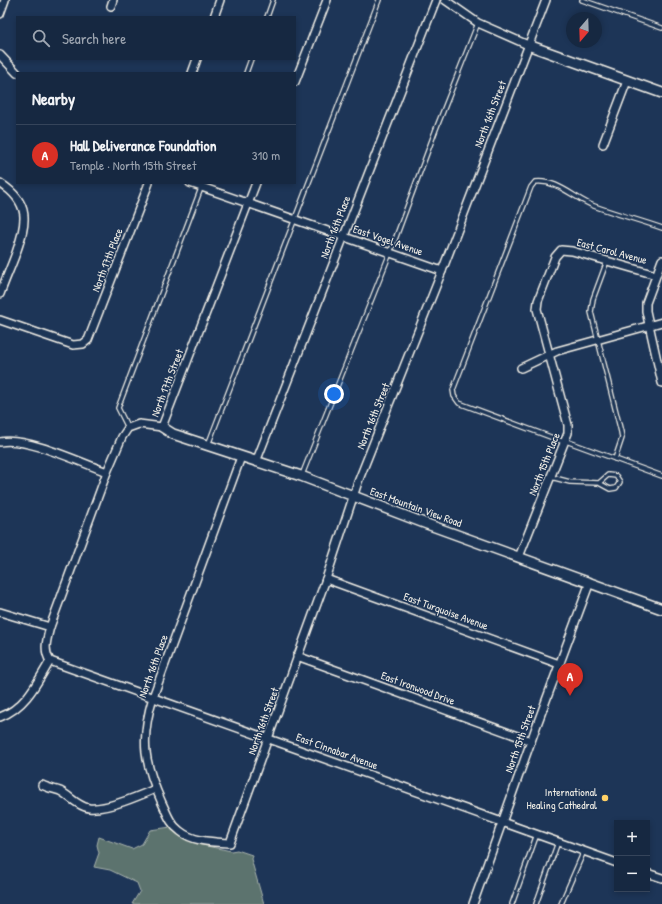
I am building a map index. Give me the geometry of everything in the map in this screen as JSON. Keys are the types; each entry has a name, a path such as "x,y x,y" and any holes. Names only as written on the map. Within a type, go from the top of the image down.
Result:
{"street":[{"path":"0,14 5,0"},
{"path":"214,16 220,0"},
{"path":"296,79 327,0"},
{"name":"North 16th Place","path":"256,462 436,0"},
{"path":"445,0 478,23 528,45 662,93"},
{"name":"North 16th Street","path":"230,843 326,579 354,497 546,0"},
{"path":"0,55 16,72"},
{"path":"192,72 197,60"},
{"path":"603,144 627,81"},
{"path":"0,183 14,193 20,202 25,219 22,236 0,294"},
{"name":"North 17th Place","path":"0,320 67,344 83,344 90,335 149,184"},
{"name":"North 17th Street","path":"128,428 139,424 162,427 256,184"},
{"name":"East Vogel Avenue","path":"202,185 248,204 442,271"},
{"name":"North 15th Place","path":"519,557 550,476 565,442 568,426 537,308 538,301 555,257 561,250"},
{"name":"East Carol Avenue","path":"561,250 572,251 656,274"},
{"path":"662,260 646,303 648,325 662,382"},
{"path":"521,368 549,354 597,338 662,322"},
{"name":"East Mountain View Road","path":"162,427 173,434 301,476 354,497 662,609"},
{"path":"0,717 14,710 24,701 50,661 46,655 45,649 50,627 107,472 128,428"},
{"path":"0,442 12,441 23,443 107,472"},
{"name":"North 16th Place","path":"230,843 205,841 180,832 171,822 155,789 148,771 144,749 153,697 241,457"},
{"name":"East Turquoise Avenue","path":"326,579 559,664"},
{"name":"North 15th Street","path":"473,904 531,740 590,582"},
{"path":"0,612 50,627"},
{"name":"East Ironwood Drive","path":"298,656 531,740"},
{"name":"East Cinnabar Avenue","path":"50,661 614,862"},
{"path":"42,785 59,791 74,802 89,808 98,808 155,789"},
{"path":"650,874 662,878"}],"lane":[{"path":"267,16 273,0"},
{"path":"208,446 244,348 296,220 379,0"},
{"path":"582,0 662,28"},
{"path":"301,476 390,253 436,129 478,23"},
{"path":"246,72 251,60"},
{"path":"662,228 593,206 572,193 542,181 535,182 531,187 453,390 454,396 459,403 662,476"},
{"path":"128,428 118,408 202,185"},
{"path":"607,261 593,299 591,312 622,438 615,458"},
{"path":"550,476 570,482 599,483 610,488 616,488 620,482 616,476 608,475 599,483"},
{"path":"512,904 536,834"},
{"path":"536,904 558,842"},
{"path":"561,904 584,851"}],"green space":[{"path":"171,827 183,838 198,844 231,851 237,850 252,855 251,859 264,904 132,904 140,891 137,883 110,870 94,867 99,853 97,845 99,837 132,849 142,844 150,830"}],"place":[{"name":"Hall Deliverance Foundation","path":"570,696"},
{"name":"International Healing Cathedral","path":"605,798"}]}
